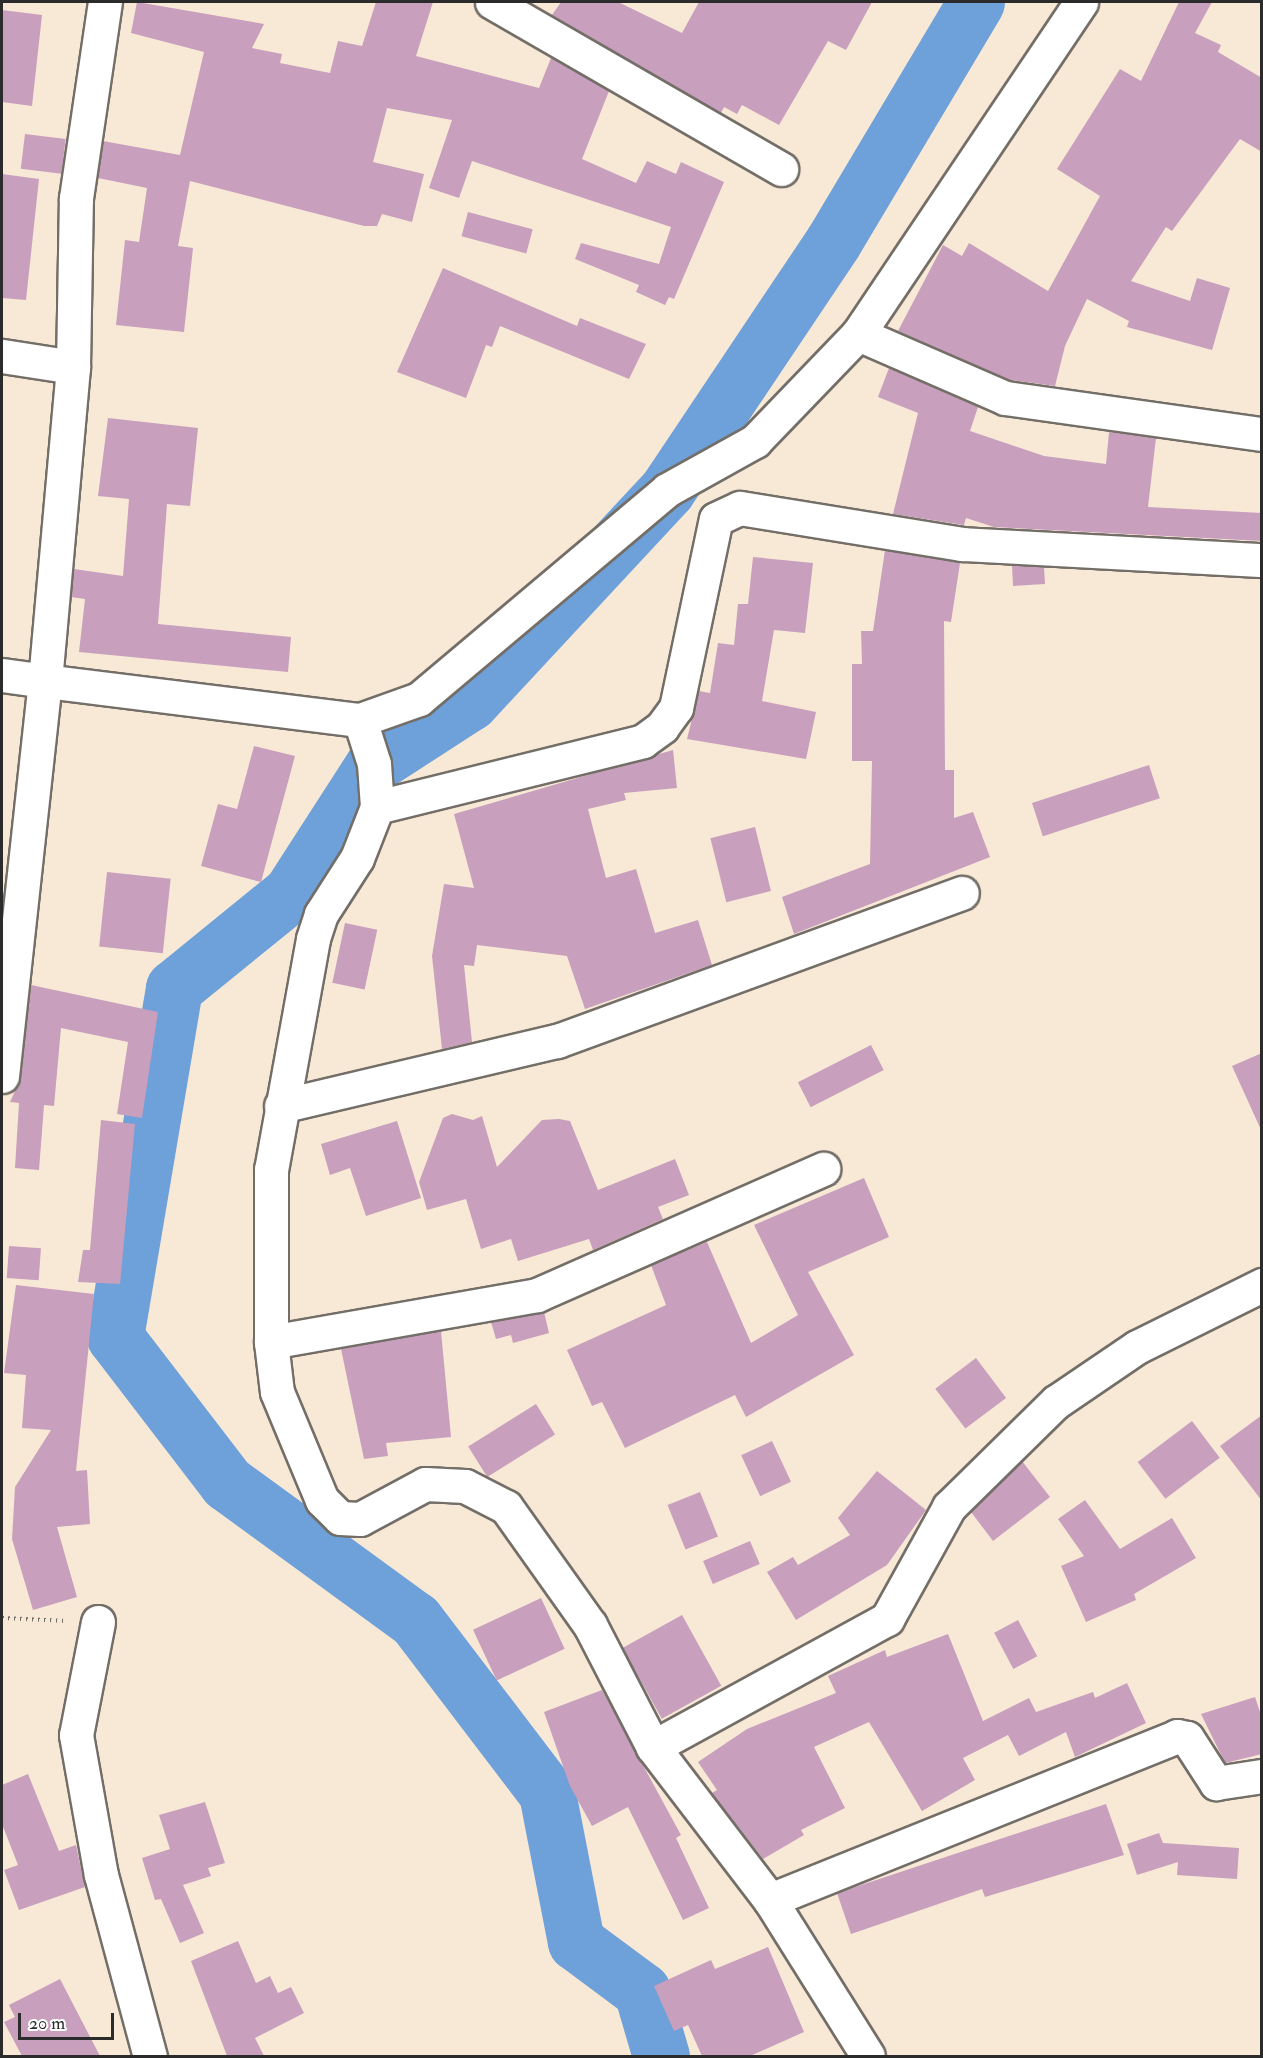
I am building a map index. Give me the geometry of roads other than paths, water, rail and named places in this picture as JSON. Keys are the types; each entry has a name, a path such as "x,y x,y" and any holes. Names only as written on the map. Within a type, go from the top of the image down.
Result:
{"street":[{"path":"2,1076 8,934 45,681 73,367 76,198 105,2"},
{"path":"492,2 531,12 781,170"},
{"path":"2,675 360,720 419,699 667,490 755,441 858,334 1081,2"},
{"path":"858,334 1005,398 1262,434"},
{"path":"2,356 73,367"},
{"path":"377,807 643,741 662,727 676,708 716,519 726,512 740,508 962,544 1262,560"},
{"path":"360,720 374,764 377,807 357,858 321,914 313,939 270,1169 271,1342 277,1392 322,1500 340,1518 360,1519 425,1484 465,1486 506,1507 590,1625 653,1747 771,1900 868,2056"},
{"path":"281,1106 556,1041 962,893"},
{"path":"271,1342 537,1295 823,1168"},
{"path":"653,1747 887,1619 949,1507 1056,1402 1137,1347 1262,1286"},
{"path":"98,1622 76,1735 101,1875 150,2056"},
{"path":"771,1900 1177,1736 1187,1738 1216,1783 1262,1776"}],"waterway":[{"path":"661,2056 642,1991 576,1942 547,1793 415,1620 227,1483 115,1337 174,988 291,893 374,764 470,702 667,490 833,242 976,2"}]}
